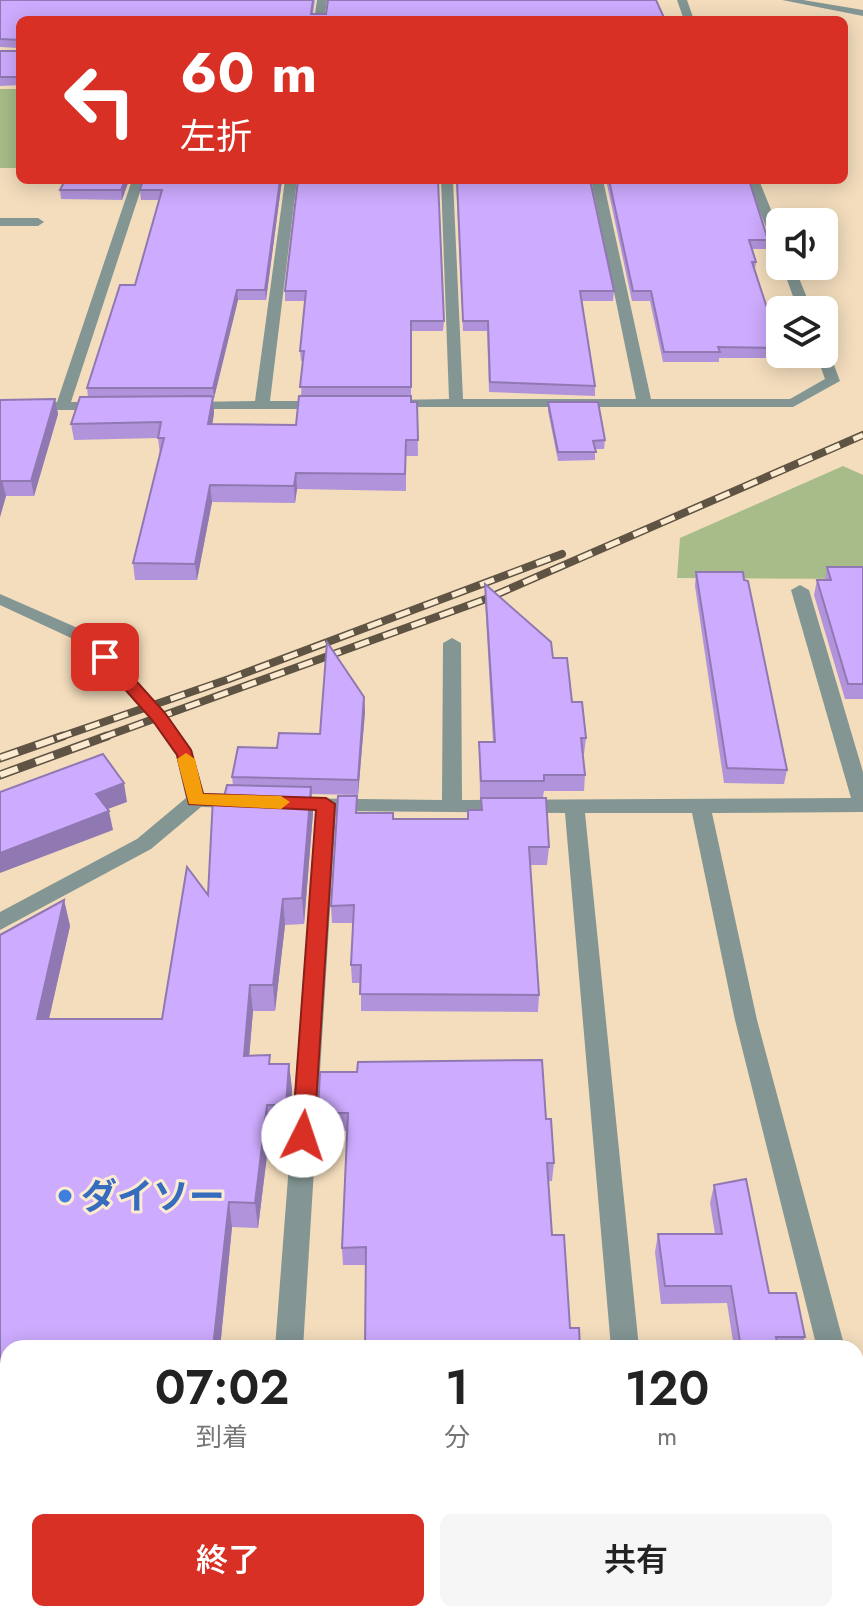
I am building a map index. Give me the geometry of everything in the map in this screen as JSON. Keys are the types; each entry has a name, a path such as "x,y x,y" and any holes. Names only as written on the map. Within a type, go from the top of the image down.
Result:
{"street":[{"path":"794,0 863,13"},
{"path":"62,407 137,184"},
{"path":"262,405 290,184"},
{"path":"447,184 456,403"},
{"path":"598,184 644,402"},
{"path":"755,184 766,212"},
{"path":"0,222 38,222"},
{"path":"381,404 793,403 833,381 828,368"},
{"path":"170,406 336,404"},
{"path":"0,406 124,406"},
{"path":"0,922 144,844 196,800 452,807 863,805 800,590"},
{"path":"0,599 90,640 159,717 185,754 196,800"},
{"path":"452,643 452,807"},
{"path":"290,1340 326,804"},
{"path":"574,806 624,1340"},
{"path":"701,807 746,1020 829,1340"}],"green space":[{"path":"0,89 16,89 16,168 0,168"},
{"path":"843,466 863,475 863,579 677,578 680,538"}],"building":[{"path":"0,0 313,0 311,14 326,14 328,0 656,0 663,16 16,16 16,40 0,39"},
{"path":"0,51 16,51 16,77 0,77"},
{"path":"63,184 123,184 121,190 60,190"},
{"path":"142,184 279,184 265,290 237,290 213,388 87,388 120,285 135,285 162,190 140,190"},
{"path":"298,184 438,184 444,321 411,321 411,387 300,387 306,291 285,291"},
{"path":"457,184 591,184 614,291 580,291 595,386 490,382 488,321 463,321"},
{"path":"610,184 750,184 766,234 766,240 749,240 756,262 752,262 766,305 766,348 718,347 720,352 664,352 651,291 633,291"},
{"path":"299,396 411,396 411,402 417,402 418,440 406,440 405,474 296,473 294,486 210,485 195,564 133,563 164,438 158,438 161,422 71,424 80,397 213,397 208,424 296,425"},
{"path":"55,399 31,481 2,481 0,490 0,400"},
{"path":"548,402 598,402 605,440 593,441 596,452 558,452"},
{"path":"827,567 863,567 863,684 848,684 817,580 831,580"},
{"path":"696,572 743,572 744,580 748,581 787,770 727,768"},
{"path":"485,584 551,642 553,658 567,658 572,702 582,702 586,738 581,738 585,775 544,775 544,781 481,781 479,742 495,742"},
{"path":"327,642 364,697 358,780 232,777 238,747 277,748 279,733 320,734"},
{"path":"103,754 124,783 96,794 109,811 0,853 0,792"},
{"path":"227,785 311,787 302,898 283,899 273,985 250,985 244,1056 270,1055 269,1064 289,1064 286,1105 267,1105 255,1203 229,1202 214,1340 0,1340 0,935 64,900 37,1019 162,1019 187,867 208,895 213,798 224,797"},
{"path":"338,796 357,796 356,813 393,813 393,819 468,819 468,810 482,810 481,798 546,798 549,847 529,847 539,995 360,994 361,965 351,965 354,905 331,906"},
{"path":"542,1060 546,1119 551,1119 554,1163 547,1163 552,1235 564,1235 570,1328 579,1328 580,1340 365,1340 366,1247 342,1248 348,1113 318,1113 320,1072 357,1072 358,1062"},
{"path":"746,1179 769,1293 796,1293 805,1337 740,1340 731,1286 665,1286 658,1234 722,1234 714,1185"}],"railway":[{"path":"101,738 486,599 863,435"},
{"path":"57,738 229,679 562,554"},
{"path":"0,758 63,736"},
{"path":"0,775 107,736"}],"slow traffic":[{"path":"186,759 196,800 281,802"}],"place":[{"name":"ダイソー","path":"65,1196"}],"route":[{"path":"105,657 159,717 185,754 196,800 326,804 303,1136"}]}
